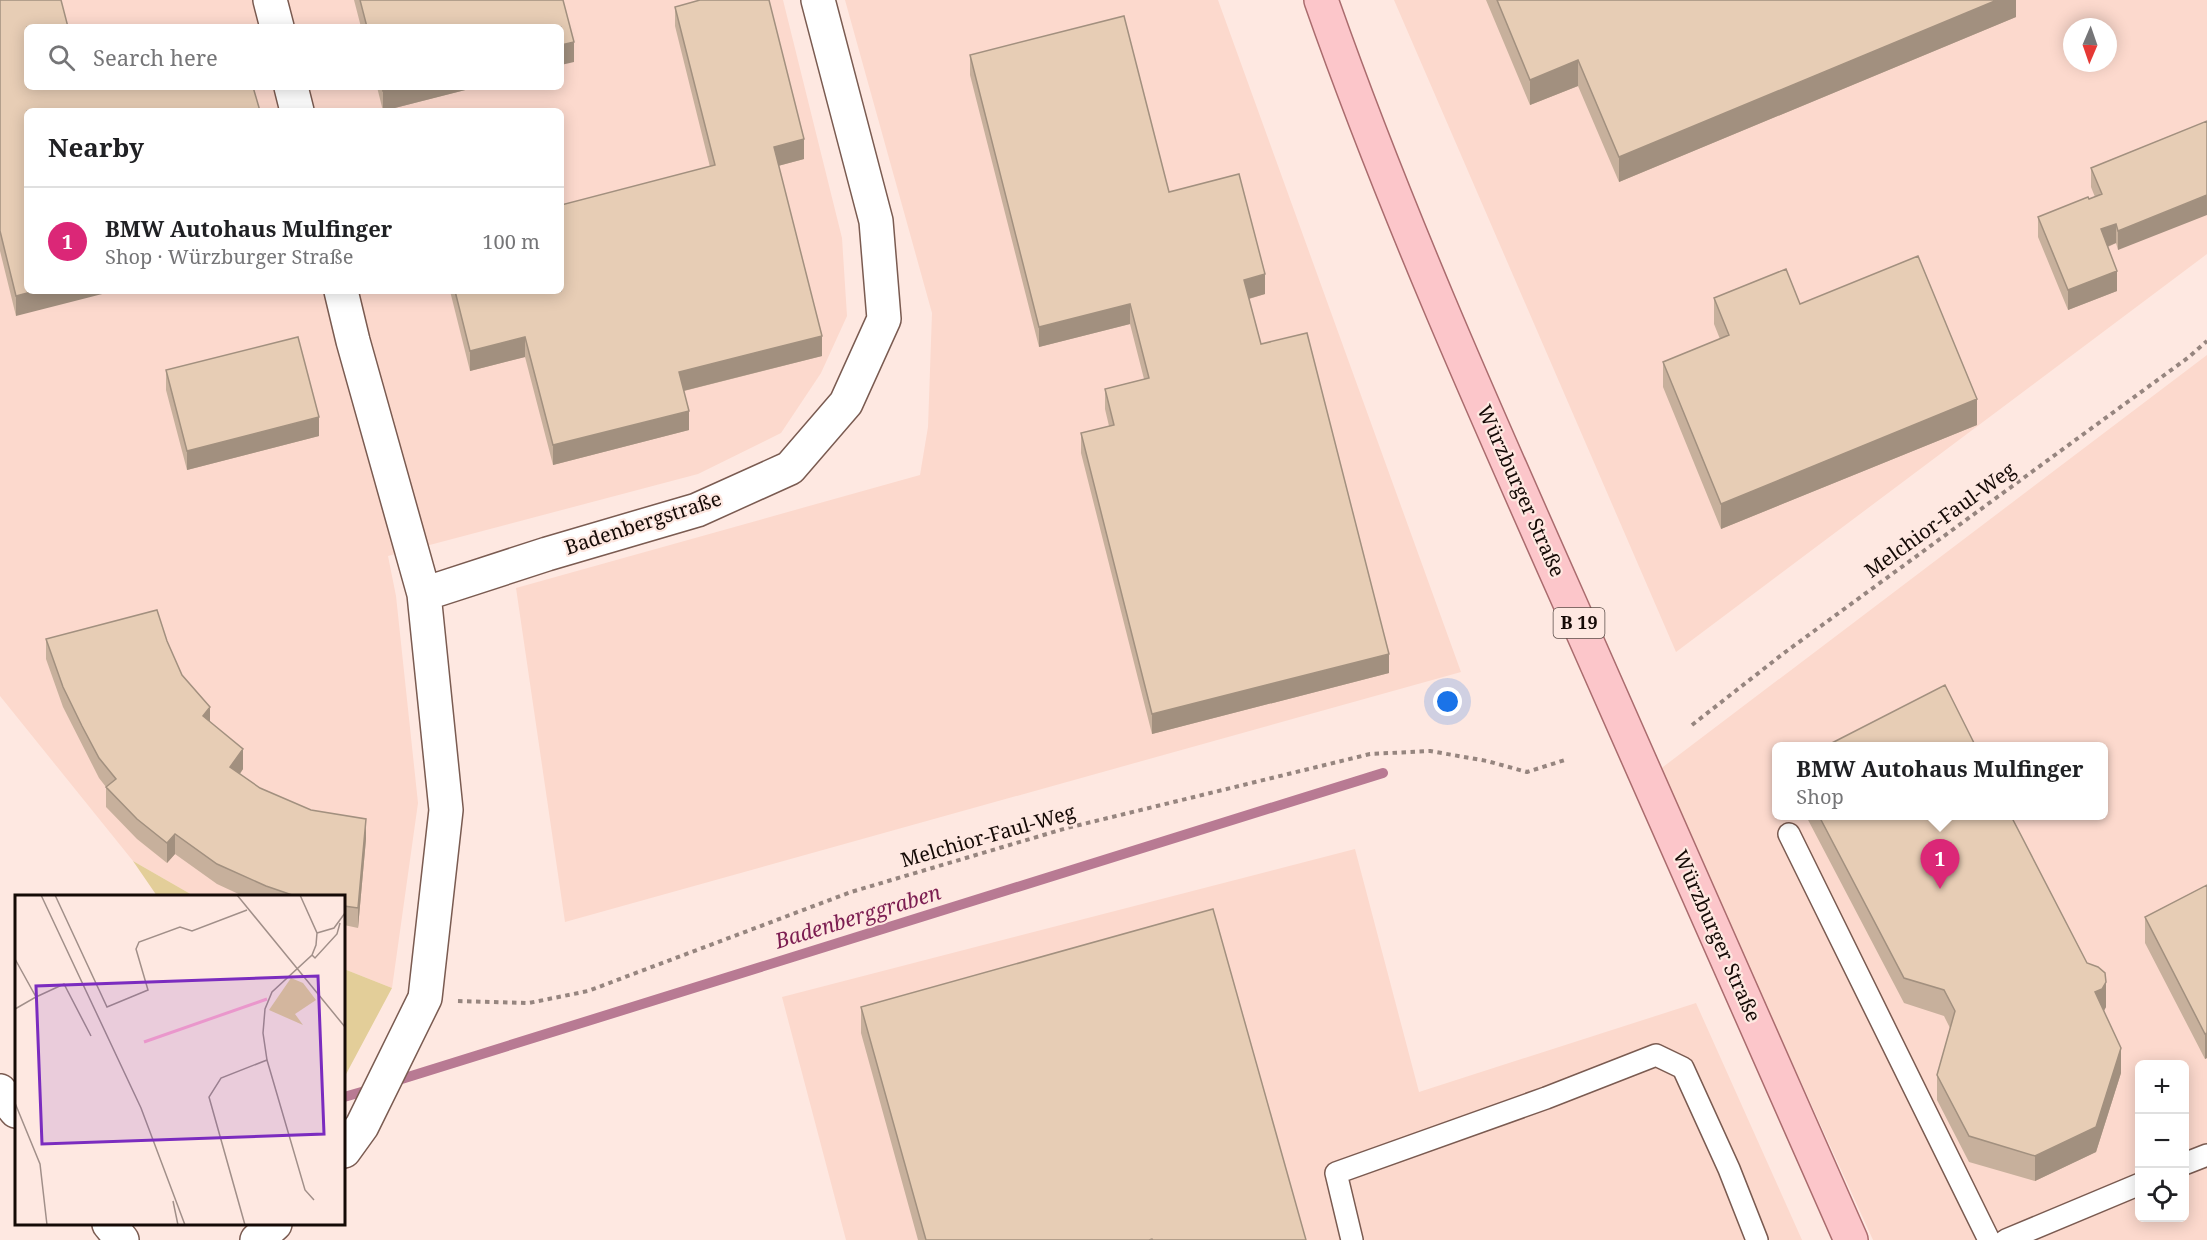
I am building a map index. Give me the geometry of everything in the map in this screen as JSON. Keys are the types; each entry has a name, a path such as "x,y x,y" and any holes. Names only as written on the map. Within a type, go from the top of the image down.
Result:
{"main road":[{"name":"Würzburger Straße","path":"1321,0 1420,258 1487,415 1851,1240"}],"street":[{"path":"270,0 276,24"},
{"name":"Badenbergstraße","path":"424,594 547,554 696,510 790,468 846,403 884,319 876,221 818,0"},
{"path":"292,90 296,108"},
{"path":"342,294 424,594 446,810 425,998 353,1138"},
{"path":"0,1091 15,1110"},
{"path":"110,1225 123,1240"},
{"path":"257,1240 274,1225"}],"lane":[{"path":"1790,834 1989,1240"},
{"path":"1352,1240 1336,1173 1546,1098 1656,1055 1683,1068 1729,1169 1757,1240"},
{"path":"2189,1162 2207,1155"},
{"path":"2006,1240 2135,1186"}],"path":[{"name":"Melchior-Faul-Weg","path":"1692,725 1784,653 2189,357 2207,341"},
{"name":"Melchior-Faul-Weg","path":"425,998 529,1003 588,991 851,892 1067,828 1370,754 1431,751 1487,761 1527,772 1568,759"}],"shaded area":[{"path":"0,0 783,0 842,238 847,316 821,373 781,433 698,474 388,556 396,596 418,803 392,988 345,969 345,895 192,895 133,861 0,696"},
{"path":"845,0 1218,0 1461,672 565,922 516,588 920,475 928,427 932,313"},
{"path":"1394,0 2207,0 2207,254 1676,652"},
{"path":"2207,355 2207,1240 1873,1240 1659,770"},
{"path":"1355,849 1419,1092 1696,1003 1802,1240 846,1240 782,997"},
{"path":"133,861 192,895 156,895"},
{"path":"345,969 392,988 345,1076"}],"building":[{"path":"0,0 61,0 67,24 24,24 24,90 254,90 259,108 24,108 24,294 16,296 0,231"},
{"path":"360,0 563,0 574,42 564,44 564,24 366,24"},
{"path":"700,0 769,0 804,139 774,147 822,336 679,372 689,411 553,445 525,337 470,351 456,294 564,294 564,204 715,165 675,7"},
{"path":"1497,0 1997,0 1619,157 1578,60 1530,80"},
{"path":"1124,16 1169,192 1239,174 1265,274 1244,280 1261,344 1307,333 1389,654 1152,714 1081,433 1114,425 1105,389 1149,378 1130,304 1039,327 970,55"},
{"path":"2207,121 2207,195 2118,231 2116,224 2101,229 2117,271 2068,290 2038,217 2088,197 2089,199 2102,194 2091,168"},
{"path":"1918,256 1977,399 1721,504 1663,362 1729,335 1714,298 1786,269 1800,304"},
{"path":"298,337 319,417 187,451 166,370"},
{"path":"157,610 182,675 210,707 203,716 243,749 230,767 260,788 311,810 366,819 358,908 345,906 345,895 292,895 266,886 217,864 175,834 167,843 137,819 106,787 116,779 99,758 82,726 63,687 46,639"},
{"path":"1945,685 1974,742 1834,742"},
{"path":"1821,820 2013,820 2087,963 2098,967 2105,973 2106,982 2102,989 2095,992 2121,1048 2096,1127 2035,1156 1969,1136 1937,1075 1955,1011 1944,990 1904,978"},
{"path":"2207,885 2207,1033 2205,1034 2145,917"},
{"path":"1213,909 1306,1240 926,1240 861,1007"}],"waterway":[{"name":"Badenberggraben","path":"392,1082 1383,773"},
{"name":"Badenberggraben","path":"345,1097 372,1089"}],"place":[{"name":"BMW Autohaus Mulfinger","path":"1940,889"}]}
